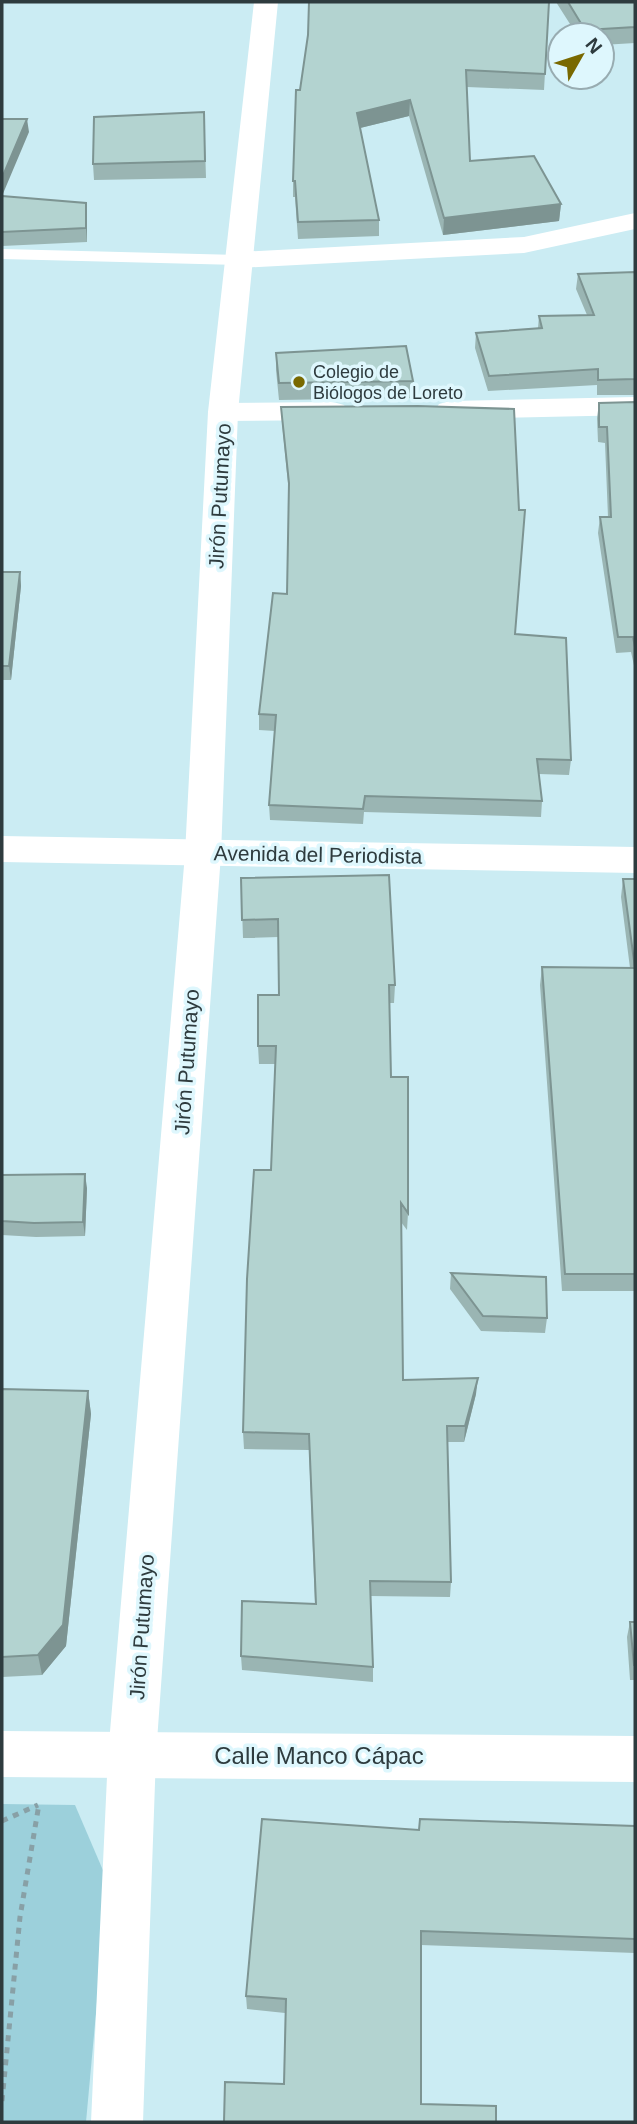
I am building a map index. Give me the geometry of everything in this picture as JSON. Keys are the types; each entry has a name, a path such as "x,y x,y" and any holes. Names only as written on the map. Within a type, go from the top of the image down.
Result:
{"street":[{"name":"Jirón Putumayo","path":"117,2122 132,1755 203,854 223,412 266,2"},
{"path":"239,260 524,245 635,221"},
{"path":"422,410 635,405"},
{"path":"223,412 356,411"},
{"name":"Avenida del Periodista","path":"2,849 635,860"},
{"name":"Calle Manco Cápac","path":"2,1754 635,1759"}],"lane":[{"path":"2,254 239,260"}],"path":[{"path":"2,1821 38,1804 20,1917 2,2101"}],"shaded area":[{"path":"2,1804 75,1805 108,1882 86,2122 2,2122"}],"building":[{"path":"309,2 549,2 545,74 466,70 470,161 534,156 561,204 444,218 410,100 357,113 379,220 298,222 293,181 296,90 300,90 308,35"},
{"path":"568,2 635,2 635,27 616,28 616,21 580,21"},
{"path":"204,112 205,161 93,164 94,117"},
{"path":"2,119 27,119 2,178"},
{"path":"2,196 86,203 86,228 2,232"},
{"path":"635,272 635,379 598,380 598,369 489,376 476,333 542,328 539,316 594,315 578,274"},
{"path":"406,346 413,381 279,383 276,353"},
{"path":"635,402 635,647 633,637 618,637 600,517 611,517 607,427 599,427 599,403"},
{"path":"418,406 514,409 519,510 525,510 515,634 566,638 571,760 537,759 542,801 365,796 363,809 269,805 276,715 259,714 273,593 287,594 289,483 281,407"},
{"path":"2,572 20,572 9,666 2,666"},
{"path":"389,875 395,985 389,985 391,1077 408,1077 408,1213 401,1203 403,1380 478,1378 465,1426 447,1426 451,1582 370,1581 373,1667 241,1656 242,1601 316,1604 309,1434 243,1432 247,1279 254,1170 271,1170 276,1046 258,1046 258,995 279,995 278,919 242,920 241,878"},
{"path":"623,879 635,879 635,968"},
{"path":"542,967 635,968 635,1274 565,1274"},
{"path":"85,1174 83,1222 2,1221 2,1175"},
{"path":"451,1273 546,1277 547,1318 483,1316"},
{"path":"2,1389 88,1391 63,1625 38,1655 2,1657"},
{"path":"630,1622 635,1622 635,1665 634,1665"},
{"path":"262,1819 419,1830 420,1819 635,1826 635,1939 421,1931 421,2104 496,2106 496,2122 224,2122 225,2082 284,2084 286,1999 246,1996"}],"place":[{"name":"Colegio de Biólogos de Loreto","path":"299,382"}]}
